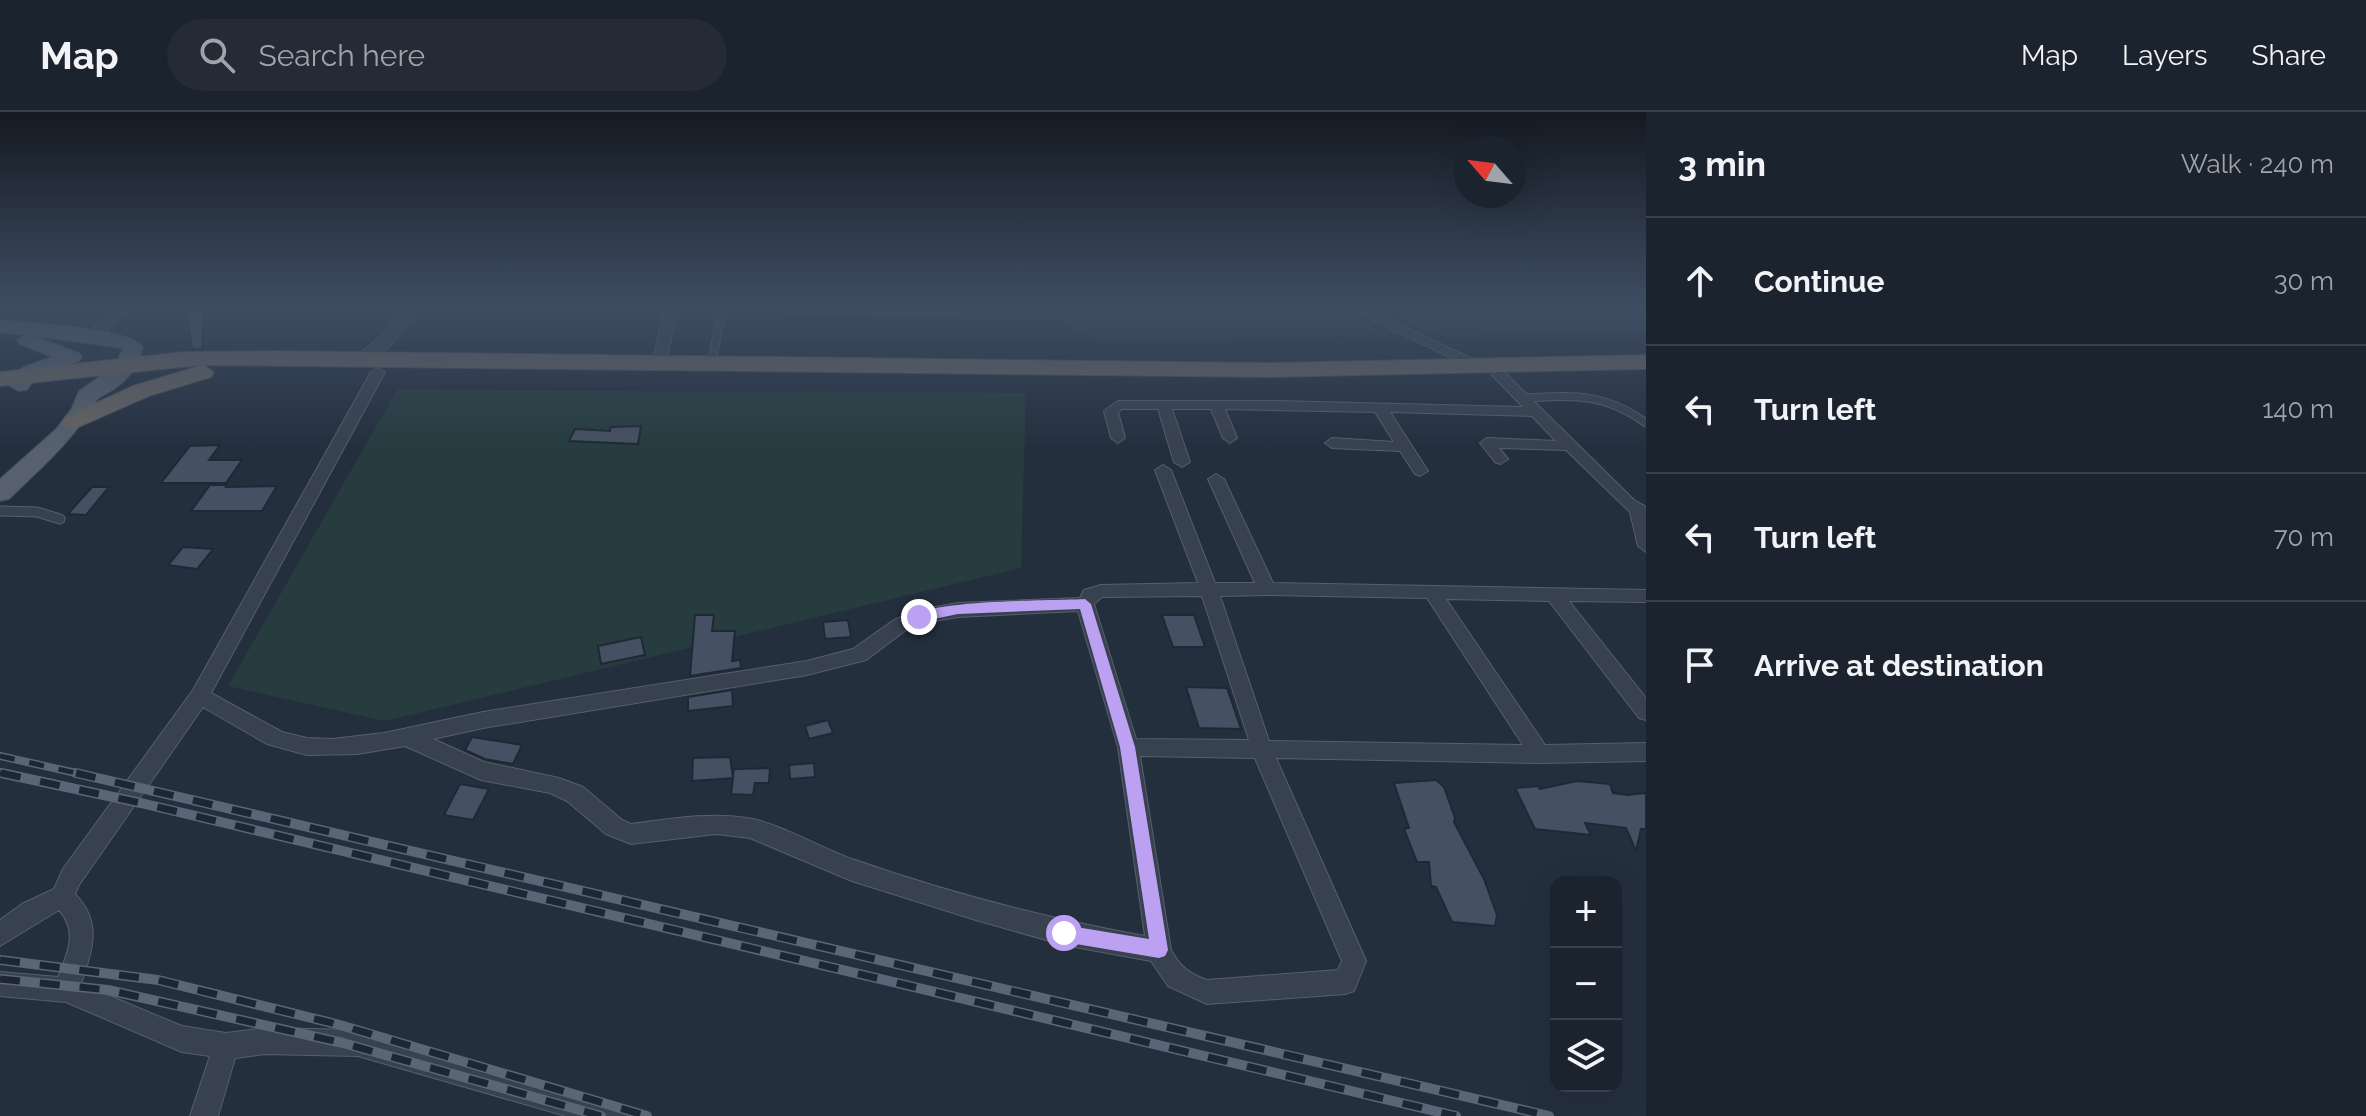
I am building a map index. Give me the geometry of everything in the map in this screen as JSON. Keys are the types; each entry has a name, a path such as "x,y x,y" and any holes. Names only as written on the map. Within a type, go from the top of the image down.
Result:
{"highway":[{"path":"11,382 83,381 126,369 183,359 1276,380 1646,362"},
{"path":"126,369 203,372 379,364 659,364 1646,371"},
{"path":"74,422 141,391 203,372"}],"main road":[{"path":"11,382 35,369 72,357 67,355"},
{"path":"126,369 131,355"},
{"path":"0,493 9,478 74,422 86,406 83,381"}],"street":[{"path":"379,364 383,355"},
{"path":"0,934 30,912 62,897 71,877 200,696 383,355"},
{"path":"659,364 661,355"},
{"path":"1456,355 1489,370 1641,512 1646,546"},
{"path":"1164,405 1173,466 1209,590 1262,750 1354,961 1345,982 1207,992 1186,986 1173,977 1164,965 1159,950 1128,747 1085,604 1090,595 1101,591 1209,590 1267,589 1646,596"},
{"path":"1118,438 1111,411 1115,406 1216,405 1536,412"},
{"path":"1216,405 1230,438"},
{"path":"1380,408 1420,471"},
{"path":"1332,443 1405,447"},
{"path":"1500,459 1487,443 1570,446"},
{"path":"1216,479 1267,589"},
{"path":"1433,594 1540,754"},
{"path":"1555,596 1646,712"},
{"path":"200,696 285,742 311,746 409,738 480,721 836,662 859,655 900,625 937,614 958,610 1085,604"},
{"path":"409,738 481,771 552,784 575,794 614,827 631,834 716,824 751,828 852,870 976,909 1064,933 1159,950"},
{"path":"1128,747 1540,754 1646,752"},
{"path":"62,897 80,913 83,928 82,944 66,990"},
{"path":"0,984 66,990 182,1039 226,1046 265,1041 358,1043 613,1116"},
{"path":"204,1116 226,1046"}],"lane":[{"path":"711,365 713,355"},
{"path":"1521,398 1610,399 1625,405 1646,423"},
{"path":"0,511 37,512 60,519"}],"green space":[{"path":"397,390 1026,393 1021,568 385,721 228,686"}],"building":[{"path":"641,426 638,444 569,441 575,429 610,431 611,427"},
{"path":"220,445 209,460 242,460 226,483 161,483 190,446"},
{"path":"210,485 277,486 262,511 191,511"},
{"path":"92,487 109,487 86,515 68,514"},
{"path":"183,547 213,549 197,569 168,565"},
{"path":"695,615 714,615 712,631 735,631 732,661 740,660 741,668 690,676"},
{"path":"1162,615 1194,615 1205,647 1173,647"},
{"path":"848,620 851,637 825,639 823,622"},
{"path":"641,637 645,655 601,664 598,646"},
{"path":"1186,687 1227,688 1241,729 1199,728"},
{"path":"732,690 733,706 688,711 688,697"},
{"path":"828,720 833,733 809,739 805,726"},
{"path":"472,737 522,745 513,764 485,759 465,750"},
{"path":"730,757 733,777 734,769 770,768 769,783 755,783 753,795 731,794 733,778 692,781 693,758"},
{"path":"814,763 815,777 790,779 789,765"},
{"path":"1436,780 1444,787 1454,822 1484,879 1497,915 1495,926 1452,922 1436,887 1431,886 1429,862 1417,862 1404,829 1409,828 1394,783"},
{"path":"1577,781 1610,784 1613,793 1646,793 1646,829 1641,829 1636,851 1626,828 1585,823 1591,835 1535,829 1515,788 1538,786 1540,789"},
{"path":"460,784 489,789 473,820 444,815"}],"railway":[{"path":"0,756 85,775"},
{"path":"0,773 10,775"},
{"path":"1,773 141,803 1456,1116"},
{"path":"76,773 1549,1116"},
{"path":"0,960 158,980 340,1025 647,1116"},
{"path":"0,979 108,990 343,1043 601,1116"}],"route":[{"path":"919,617 958,610 1085,604 1128,747 1159,950 1064,933"}]}
